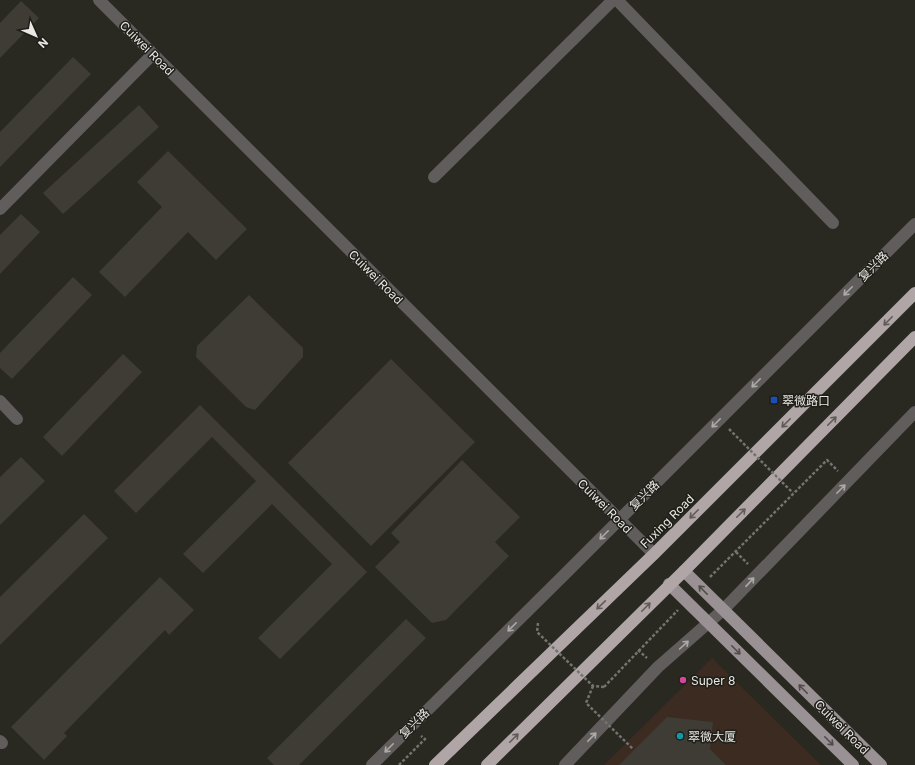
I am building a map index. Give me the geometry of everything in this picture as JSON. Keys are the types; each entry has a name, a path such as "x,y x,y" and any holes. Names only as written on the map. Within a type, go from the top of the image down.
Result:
{"highway":[{"name":"Fuxing Road","path":"435,765 654,554 915,293"},
{"path":"487,765 669,584 684,571 915,337"}],"main road":[{"name":"Cuiwei Road","path":"684,571 881,765"},
{"name":"Cuiwei Road","path":"669,584 853,765"}],"street":[{"name":"Cuiwei Road","path":"99,0 654,554"},
{"path":"434,177 612,0"},
{"path":"617,0 833,223"},
{"path":"0,209 152,54"},
{"name":"复兴路","path":"372,765 915,224"},
{"path":"0,401 17,419"},
{"path":"565,765 658,667 723,610 915,412"}],"path":[{"path":"729,429 793,493"},
{"path":"700,587 827,460"},
{"path":"736,552 757,574"},
{"path":"538,623 537,632 593,686 604,687 687,601"},
{"path":"593,686 586,703 633,749"},
{"path":"399,765 425,740"}],"shaded area":[{"path":"712,658 821,765 604,765"}],"building":[{"path":"21,1 39,18 0,58 0,23"},
{"path":"73,57 91,74 0,167 0,132"},
{"path":"139,105 159,127 63,214 43,193"},
{"path":"168,151 247,229 216,260 188,232 125,297 99,272 162,207 137,182"},
{"path":"21,214 40,232 0,274 0,235"},
{"path":"73,277 92,295 12,379 0,368 0,353"},
{"path":"249,295 303,348 303,357 255,410 246,407 196,357 197,346"},
{"path":"123,354 142,372 62,456 43,437"},
{"path":"391,359 475,442 371,546 288,463"},
{"path":"200,405 367,572 280,659 258,638 332,564 272,504 203,573 183,554 256,481 212,437 136,513 114,491"},
{"path":"21,457 45,481 0,525 0,477"},
{"path":"462,460 520,517 495,542 509,556 446,620 432,623 375,567 400,542 391,533"},
{"path":"84,514 108,538 0,645 0,597"},
{"path":"160,577 194,610 169,635 165,630 64,733 67,736 44,760 11,727"},
{"path":"406,619 426,638 299,765 274,765 267,758"},
{"name":"翠微大厦","path":"667,717 713,722 710,749 726,765 619,765"}],"place":[{"name":"翠微路口","path":"774,400"},
{"name":"Super 8","path":"683,680"},
{"name":"翠微大厦","path":"680,736"}]}
